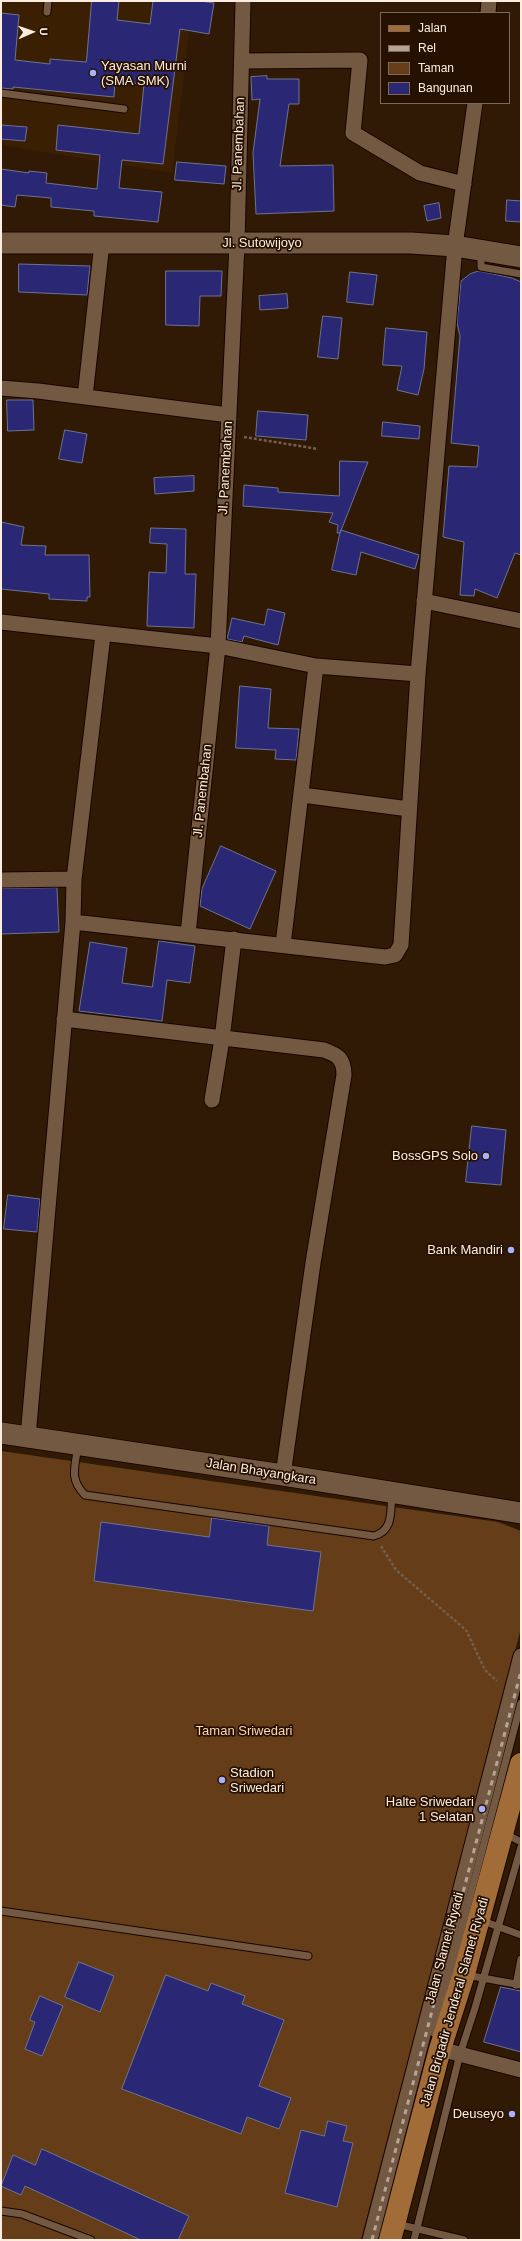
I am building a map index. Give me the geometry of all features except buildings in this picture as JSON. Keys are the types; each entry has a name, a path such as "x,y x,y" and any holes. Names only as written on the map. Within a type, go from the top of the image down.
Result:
{"main road":[{"name":"Jl. Sutowijoyo","path":"1,243 237,244 377,242 455,246 521,257"},
{"name":"Jalan Bhayangkara","path":"1,1433 283,1475 521,1514"},
{"name":"Jalan Brigadir Jenderal Slamet Riyadi","path":"392,2232 444,2048 473,1976 512,1837 521,1764"}],"street":[{"name":"Jl. Panembahan","path":"188,934 218,646 237,244 243,1"},
{"path":"488,12 489,1"},
{"path":"242,61 360,60 353,133 420,173 464,184"},
{"path":"73,922 385,957 395,955 401,945 418,674 455,246 475,104"},
{"path":"85,397 102,243"},
{"path":"1,388 229,415"},
{"path":"424,601 521,621"},
{"path":"1,622 103,635 218,646 316,666 418,674"},
{"path":"28,1437 73,922 74,880 103,635"},
{"path":"283,945 302,795 316,666"},
{"path":"302,795 409,809"},
{"path":"1,880 74,880"},
{"path":"212,1100 222,1039 234,939"},
{"path":"64,1019 324,1050 340,1057 344,1065 344,1075 313,1263 283,1475"},
{"name":"Jalan Slamet Riyadi","path":"370,2240 516,1698 521,1656"},
{"path":"444,2048 521,2070"}],"lane":[{"path":"47,12 48,1"},
{"path":"1,93 124,109"},
{"path":"481,250 481,267 521,274"},
{"path":"79,1444 74,1474 76,1486 85,1495 374,1536 383,1533 389,1525 392,1492"},
{"path":"414,2240 417,2229 444,2048 516,1698"},
{"path":"521,1847 488,1923 521,1935"},
{"path":"1,1912 308,1956"},
{"path":"473,1976 519,1985 521,1959"},
{"path":"1,2210 22,2214 91,2240"},
{"path":"392,2232 417,2229 464,2240"}],"path":[{"path":"228,434 318,449"},
{"path":"374,1536 396,1570 443,1613 466,1630 485,1670 516,1698"}],"shaded area":[{"name":"Yayasan Murni (SMA SMK)","path":"1,1 193,1 172,173 1,145"}],"green space":[{"name":"Taman Sriwedari","path":"1,1451 498,1522 521,1531 521,1628 361,2240 1,2240"}],"railway":[{"path":"372,2240 521,1671"}],"place":[{"name":"Yayasan Murni (SMA SMK)","path":"93,73"},
{"name":"BossGPS Solo","path":"486,1156"},
{"name":"Bank Mandiri","path":"511,1250"},
{"name":"Stadion Sriwedari","path":"222,1780"},
{"name":"Halte Sriwedari 1 Selatan","path":"482,1809"},
{"name":"Deuseyo","path":"512,2114"}]}
